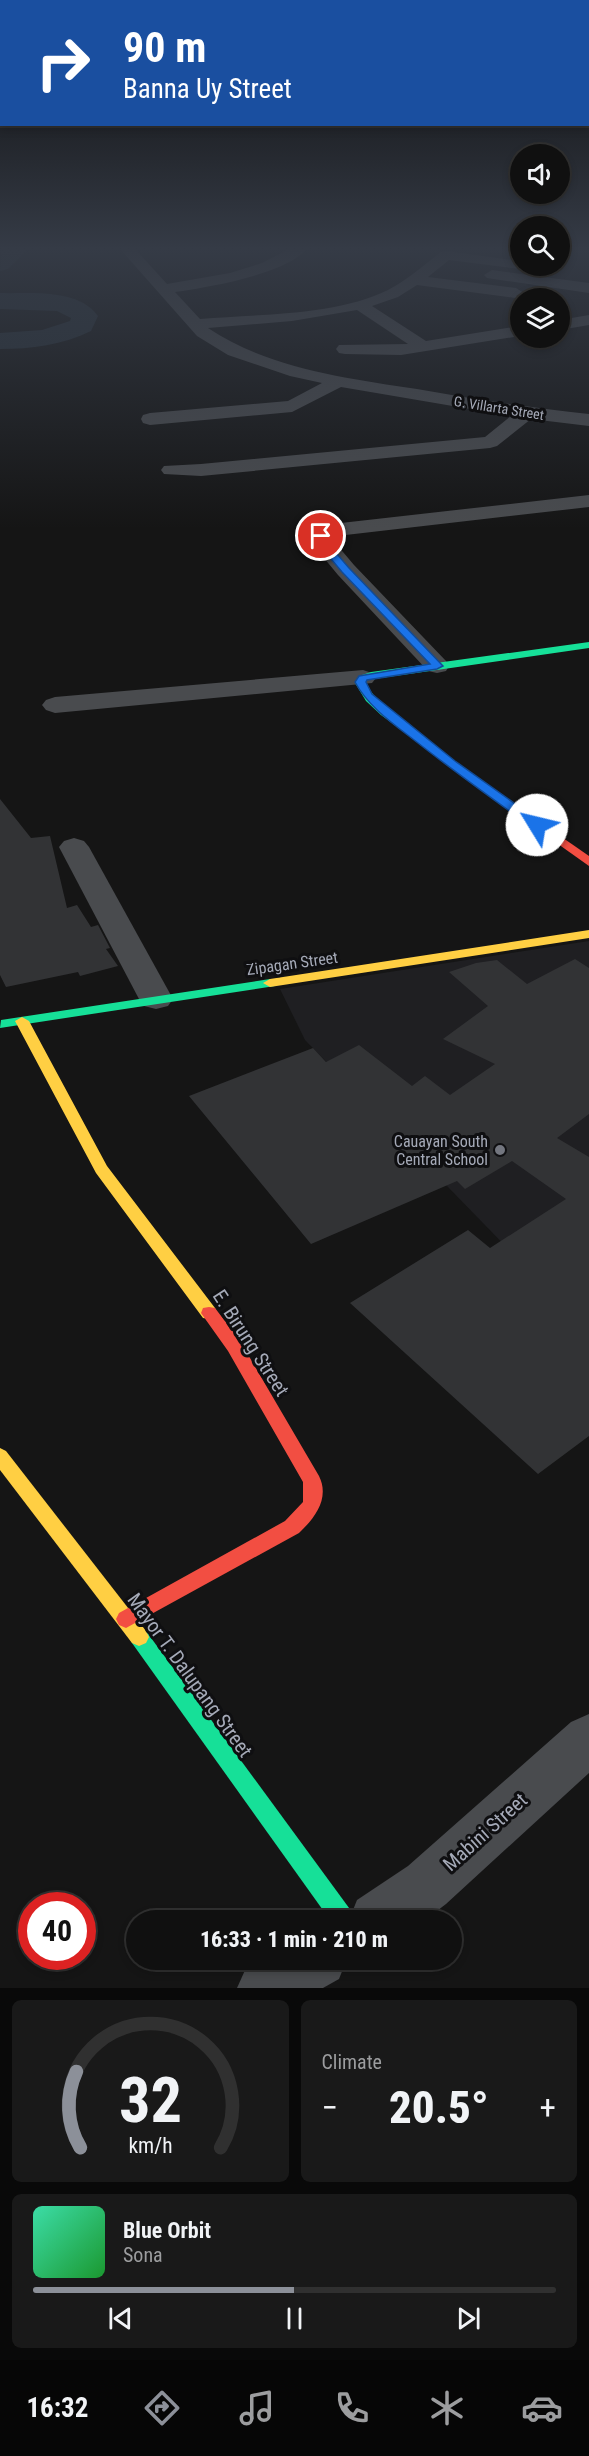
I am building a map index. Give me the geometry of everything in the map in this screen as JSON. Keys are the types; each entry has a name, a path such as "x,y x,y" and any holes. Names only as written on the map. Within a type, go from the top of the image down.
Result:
{"street":[{"name":"G. Villarta Street","path":"220,343 234,351 296,372 340,381 564,418 585,412"},
{"path":"418,343 424,347"},
{"path":"296,372 334,345 389,351 449,343"},
{"path":"150,419 292,406 340,381"},
{"path":"171,470 201,470 490,441 527,413"},
{"path":"437,666 346,570 321,541 321,536 332,531 589,501"},
{"path":"56,705 363,678 589,645"},
{"path":"363,678 360,682 368,695 391,717 451,764 589,862"},
{"path":"74,847 156,999"},
{"name":"Zipagan Street","path":"0,1024 589,934"},
{"name":"E. Birung Street","path":"22,1021 101,1169 234,1346 312,1481 316,1496 309,1512 292,1527 126,1619"},
{"name":"Mayor T. Dalupang Street","path":"0,1455 126,1619 337,1910"},
{"name":"Mabini Street","path":"391,1910 427,1885 589,1739"}],"shaded area":[{"name":"Cauayan South Central School","path":"589,941 589,1312 518,1259 305,1040 280,989"}],"building":[{"path":"0,799 31,838 50,836 67,908 77,905 91,927 98,925 110,948 106,949 118,966 80,976 78,972 6,987 0,975"},
{"path":"575,959 589,968 589,1114 557,1138 589,1157 589,1436 538,1474 350,1303 468,1230 490,1248 566,1199 512,1161 465,1189 457,1181 311,1244 189,1096 313,1048 326,1062 359,1045 412,1086 425,1076 450,1095 495,1064 443,1039 488,1006 449,972 476,963 497,960 527,984"}],"traffic: fast":[{"path":"452,764 370,699 360,683 363,678 371,675 589,645"},
{"path":"1,1024 270,983"},
{"path":"139,1637 337,1910"}],"traffic: slow":[{"path":"270,983 589,934"},
{"path":"22,1021 101,1169 209,1313"},
{"path":"0,1456 139,1637"}],"traffic: jam":[{"path":"452,764 589,862"},
{"path":"126,1619 292,1527 303,1517 312,1502 312,1481 234,1346 209,1313"}],"place":[{"name":"Cauayan South Central School","path":"500,1150"}],"route":[{"path":"321,536 321,541 346,570 437,666 371,675 360,682 362,688 391,717 451,764 537,825"}]}
